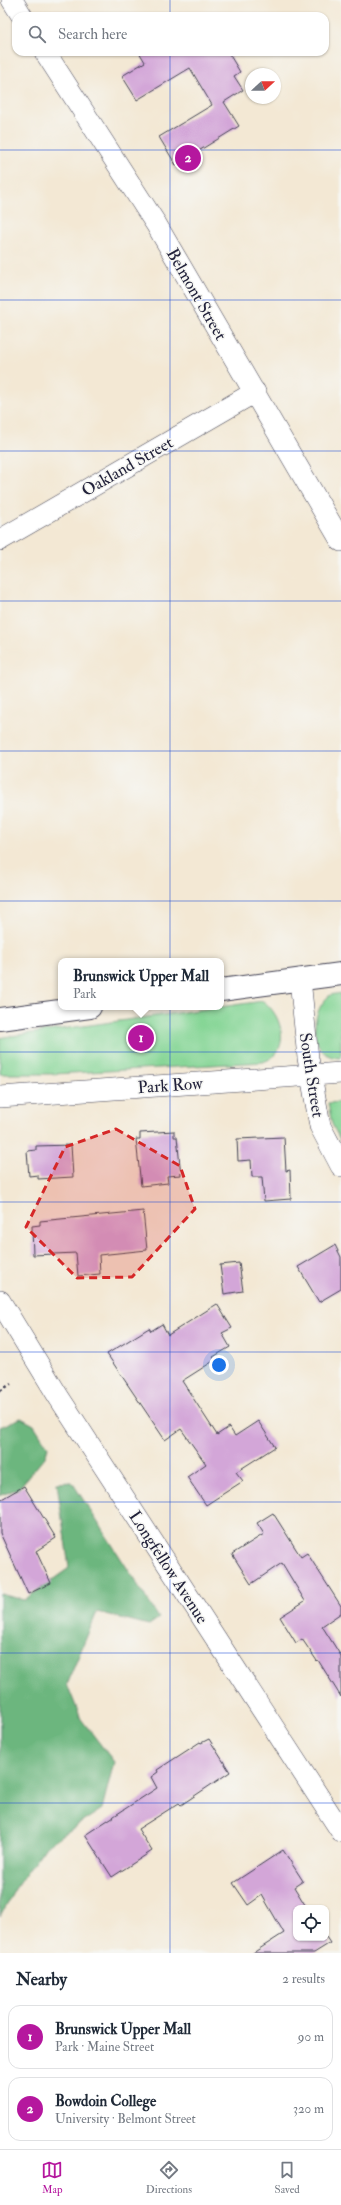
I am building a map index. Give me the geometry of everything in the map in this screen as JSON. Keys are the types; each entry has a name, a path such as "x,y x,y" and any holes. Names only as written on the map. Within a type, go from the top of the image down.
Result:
{"street":[{"path":"12,0 20,12"},
{"name":"Belmont Street","path":"48,56 156,224 341,541"},
{"name":"Oakland Street","path":"0,540 255,392"},
{"path":"224,990 341,974"},
{"name":"South Street","path":"300,980 311,1075 320,1126 341,1166"},
{"path":"0,1019 68,1010"},
{"name":"Park Row","path":"0,1097 341,1073"},
{"name":"Longfellow Avenue","path":"0,1301 58,1396 341,1831"}],"path":[{"path":"0,1391 11,1384"}],"highlighted area":[{"path":"116,1129 180,1166 195,1209 132,1277 77,1278 26,1227 65,1147"}],"green space":[{"path":"341,993 341,1058 330,1056 322,1051 317,1043 315,1023 322,1003 329,996"},
{"path":"263,1001 276,1015 279,1024 281,1042 278,1051 272,1057 263,1062 54,1074 0,1074 0,1038 198,1010 224,1010 224,1006"},
{"path":"341,1102 341,1142 332,1124 328,1103"},
{"path":"21,1418 34,1425 48,1447 45,1457 19,1488 0,1496 0,1427"},
{"path":"72,1482 159,1618 149,1625 97,1612 67,1684 81,1719 114,1762 102,1809 46,1846 15,1889 0,1917 0,1594 24,1600 69,1568 57,1483"}],"building":[{"path":"141,56 230,56 240,72 234,76 243,90 224,102 239,126 176,165 159,137 212,105 190,68 137,100 122,76 145,62"},
{"path":"174,1131 174,1137 177,1137 181,1175 167,1176 168,1183 141,1186 136,1139 140,1139 140,1133"},
{"path":"284,1137 286,1171 290,1170 291,1199 264,1201 262,1177 252,1177 251,1160 238,1161 237,1139"},
{"path":"71,1145 73,1177 38,1179 38,1175 29,1176 27,1151 36,1150 36,1146"},
{"path":"143,1211 147,1250 99,1255 100,1274 78,1276 76,1253 33,1255 32,1226 40,1225 40,1221"},
{"path":"335,1245 341,1257 341,1289 319,1302 298,1267"},
{"path":"239,1263 243,1291 224,1294 220,1265"},
{"path":"217,1304 232,1328 222,1333 230,1347 213,1357 215,1360 182,1381 217,1435 229,1427 235,1436 258,1421 275,1447 236,1472 243,1481 206,1505 187,1477 206,1464 181,1429 165,1440 107,1354 149,1328 151,1331 162,1324 168,1335"},
{"path":"24,1486 56,1538 36,1551 51,1583 28,1594 0,1533 0,1500"},
{"path":"273,1513 301,1557 307,1553 341,1606 341,1613 322,1626 341,1656 341,1697 318,1660 317,1661 302,1639 296,1643 280,1617 305,1601 282,1563 251,1584 232,1554 264,1534 257,1523"},
{"path":"209,1739 230,1772 181,1805 179,1803 138,1829 152,1851 112,1877 85,1835 157,1788 151,1777 158,1772 157,1770 200,1742 201,1743"},
{"path":"283,1850 303,1881 294,1887 305,1905 293,1905 293,1941 329,1941 330,1943 314,1953 253,1953 284,1933 262,1895 248,1905 233,1883"}],"place":[{"name":"Bowdoin College","path":"188,158"},
{"name":"Brunswick Upper Mall","path":"141,1038"}]}
